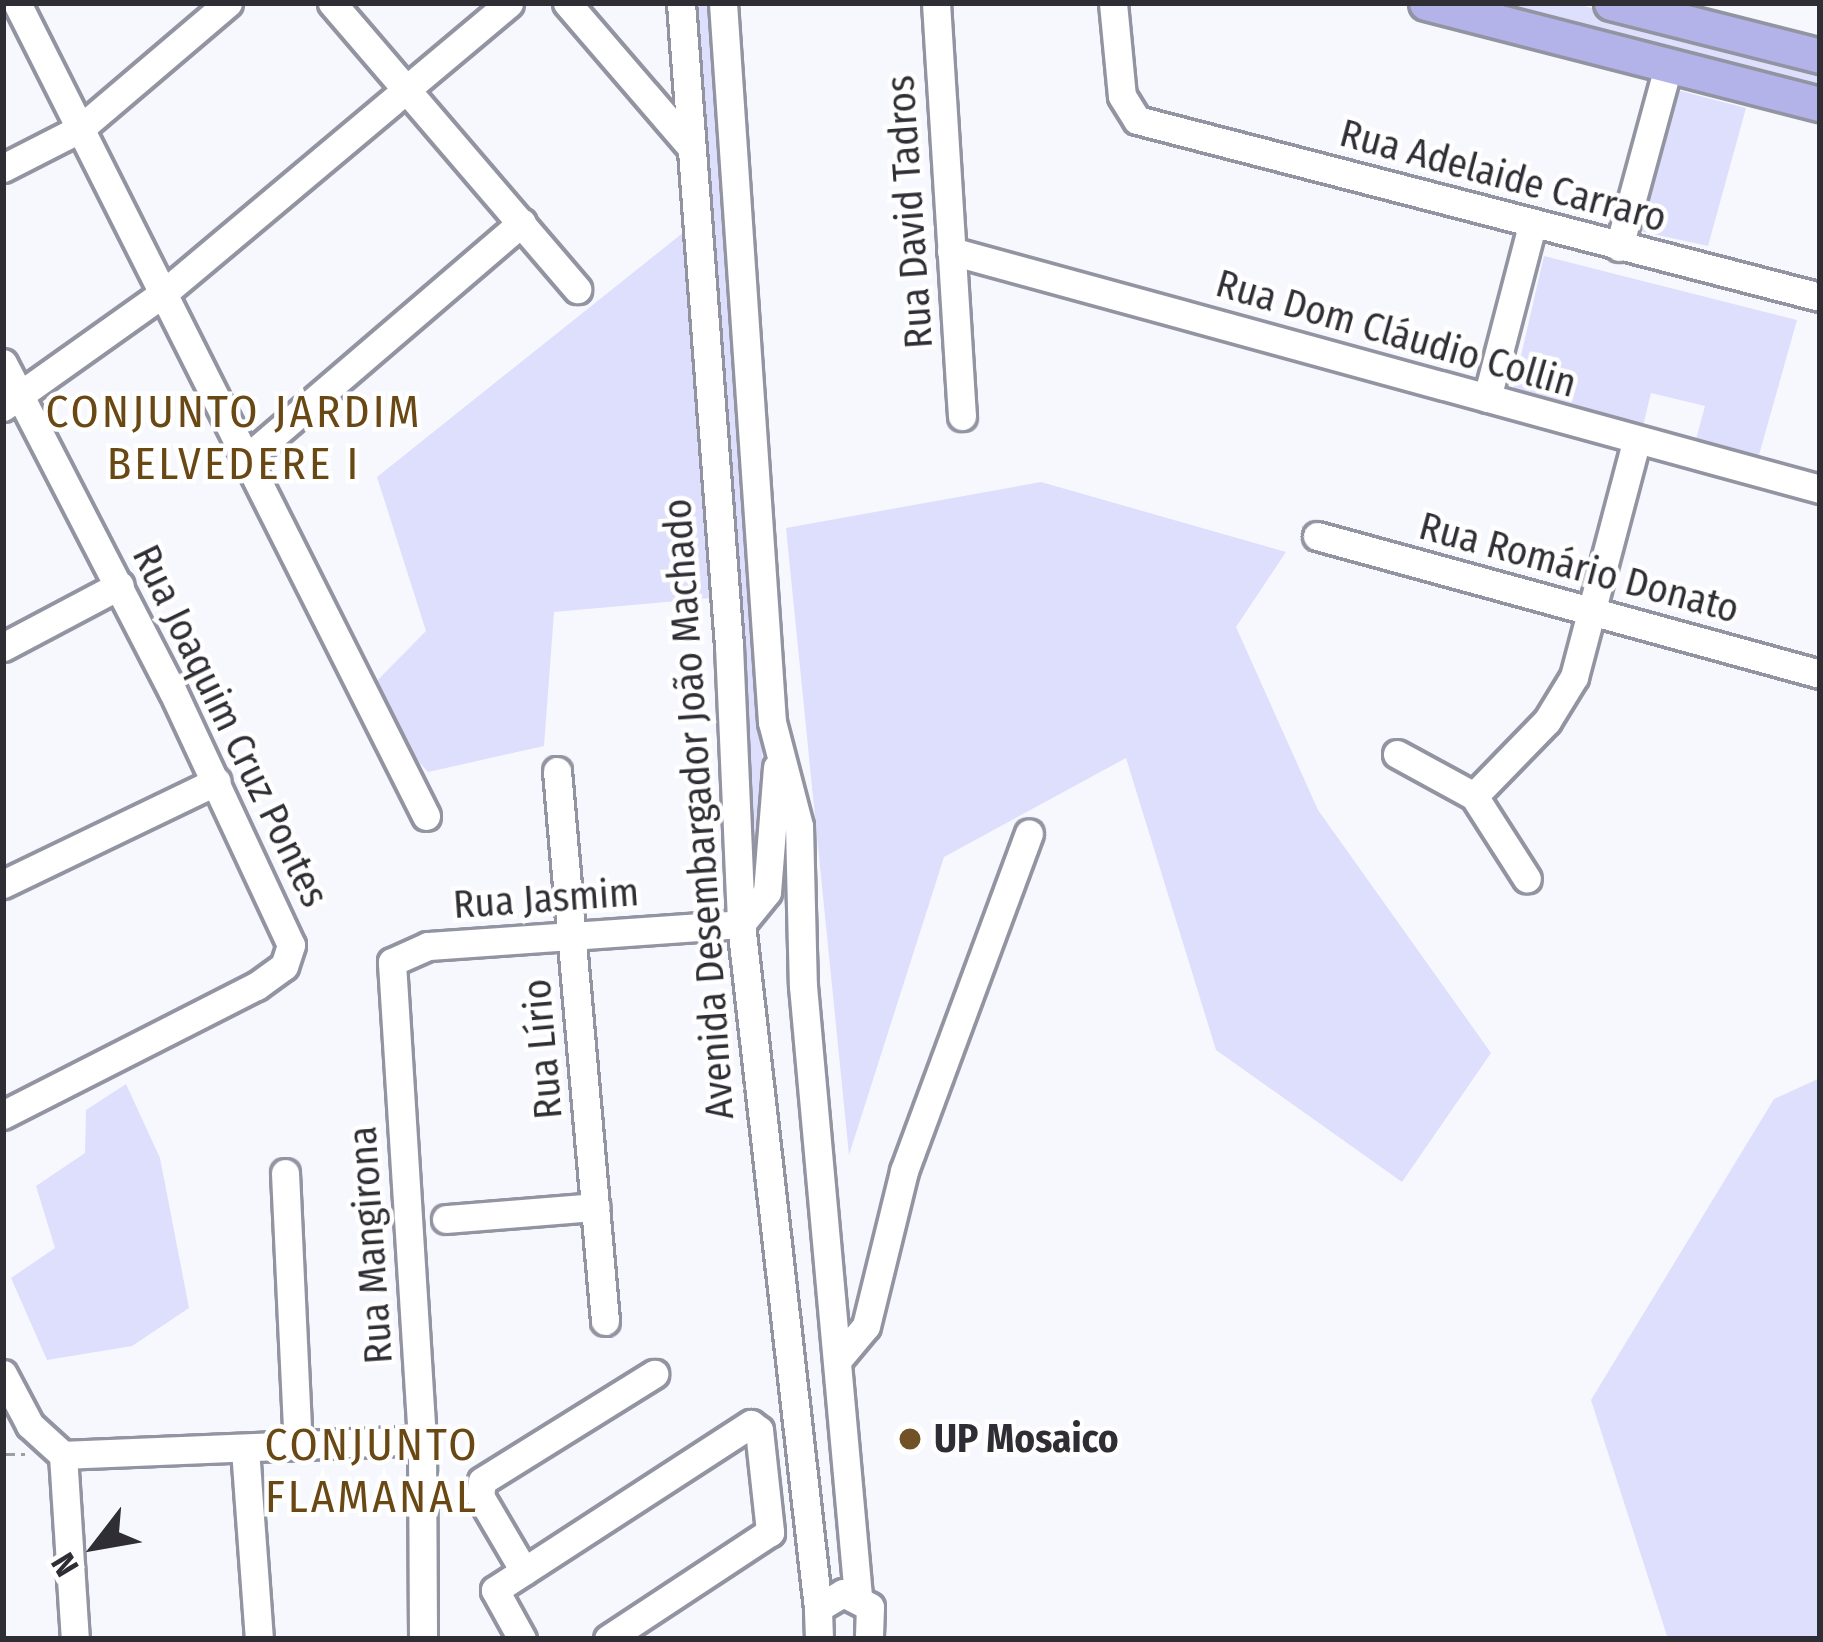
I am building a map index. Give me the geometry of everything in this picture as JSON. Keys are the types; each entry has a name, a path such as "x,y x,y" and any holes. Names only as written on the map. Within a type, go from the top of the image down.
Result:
{"main road":[{"path":"1426,3 1820,104"},
{"path":"1611,3 1820,56"},
{"path":"1759,88 1769,44"}],"street":[{"path":"17,3 426,816"},
{"path":"3,168 82,128 228,3"},
{"path":"332,3 578,289"},
{"path":"12,403 164,292 509,3"},
{"path":"567,3 689,145"},
{"name":"Avenida Desembargador João Machado","path":"681,3 729,646 741,924 818,1639"},
{"name":"Avenida Desembargador João Machado","path":"723,3 778,751 799,826 803,986 859,1597 874,1622 869,1639"},
{"name":"Rua David Tadros","path":"936,3 962,416"},
{"name":"Rua Adelaide Carraro","path":"1113,3 1122,96 1137,120 1820,297"},
{"path":"1619,247 1668,67"},
{"path":"247,458 522,222"},
{"path":"1487,398 1532,225"},
{"name":"Rua Dom Cláudio Collin","path":"951,251 1636,443 1820,489"},
{"name":"Rua Joaquim Cruz Pontes","path":"3,363 12,403 119,585 217,781 291,946 289,960 256,986 3,1114"},
{"path":"1474,796 1547,721 1574,677 1636,443"},
{"name":"Rua Romário Donato","path":"1317,536 1820,674"},
{"path":"3,647 119,585"},
{"path":"741,924 767,892 778,751"},
{"path":"1397,754 1474,796 1527,880"},
{"name":"Rua Lírio","path":"557,771 605,1321"},
{"path":"3,884 217,781"},
{"path":"840,1357 866,1326 904,1171 1029,833"},
{"name":"Rua Jasmim","path":"428,946 741,924"},
{"name":"Rua Mangirona","path":"423,1637 422,1440 391,983 396,958 428,946"},
{"path":"285,1173 298,1446"},
{"path":"446,1219 596,1207"},
{"path":"3,1374 30,1425 63,1455 75,1639"},
{"path":"524,1571 481,1496 482,1480 654,1374"},
{"path":"522,1639 495,1594 742,1426 759,1430 770,1532 608,1639"},
{"path":"63,1455 422,1440"},
{"path":"245,1449 259,1639"},
{"path":"818,1608 843,1593 859,1597"}],"shaded area":[{"path":"690,3 718,3 768,851 754,879"},
{"path":"1484,3 1572,3 1820,65 1820,88"},
{"path":"1677,90 1746,108 1708,246 1635,230"},
{"path":"684,232 722,597 554,612 544,746 428,772 361,697 426,631 377,477"},
{"path":"1544,256 1797,320 1759,455 1696,439 1705,406 1651,393 1643,426 1513,390"},
{"path":"1041,482 1286,552 1236,627 1318,810 1491,1053 1402,1182 1216,1050 1126,758 944,857 849,1155 786,528"},
{"path":"1820,1078 1820,1639 1668,1639 1591,1400 1774,1099"},
{"path":"126,1084 160,1158 189,1308 132,1346 47,1360 11,1278 55,1248 36,1186 85,1153 86,1110"}],"place":[{"name":"UP Mosaico","path":"910,1439"}],"district":[{"name":"CONJUNTO JARDIM BELVEDERE I","path":"234,439"},
{"name":"CONJUNTO FLAMANAL","path":"372,1472"}]}
